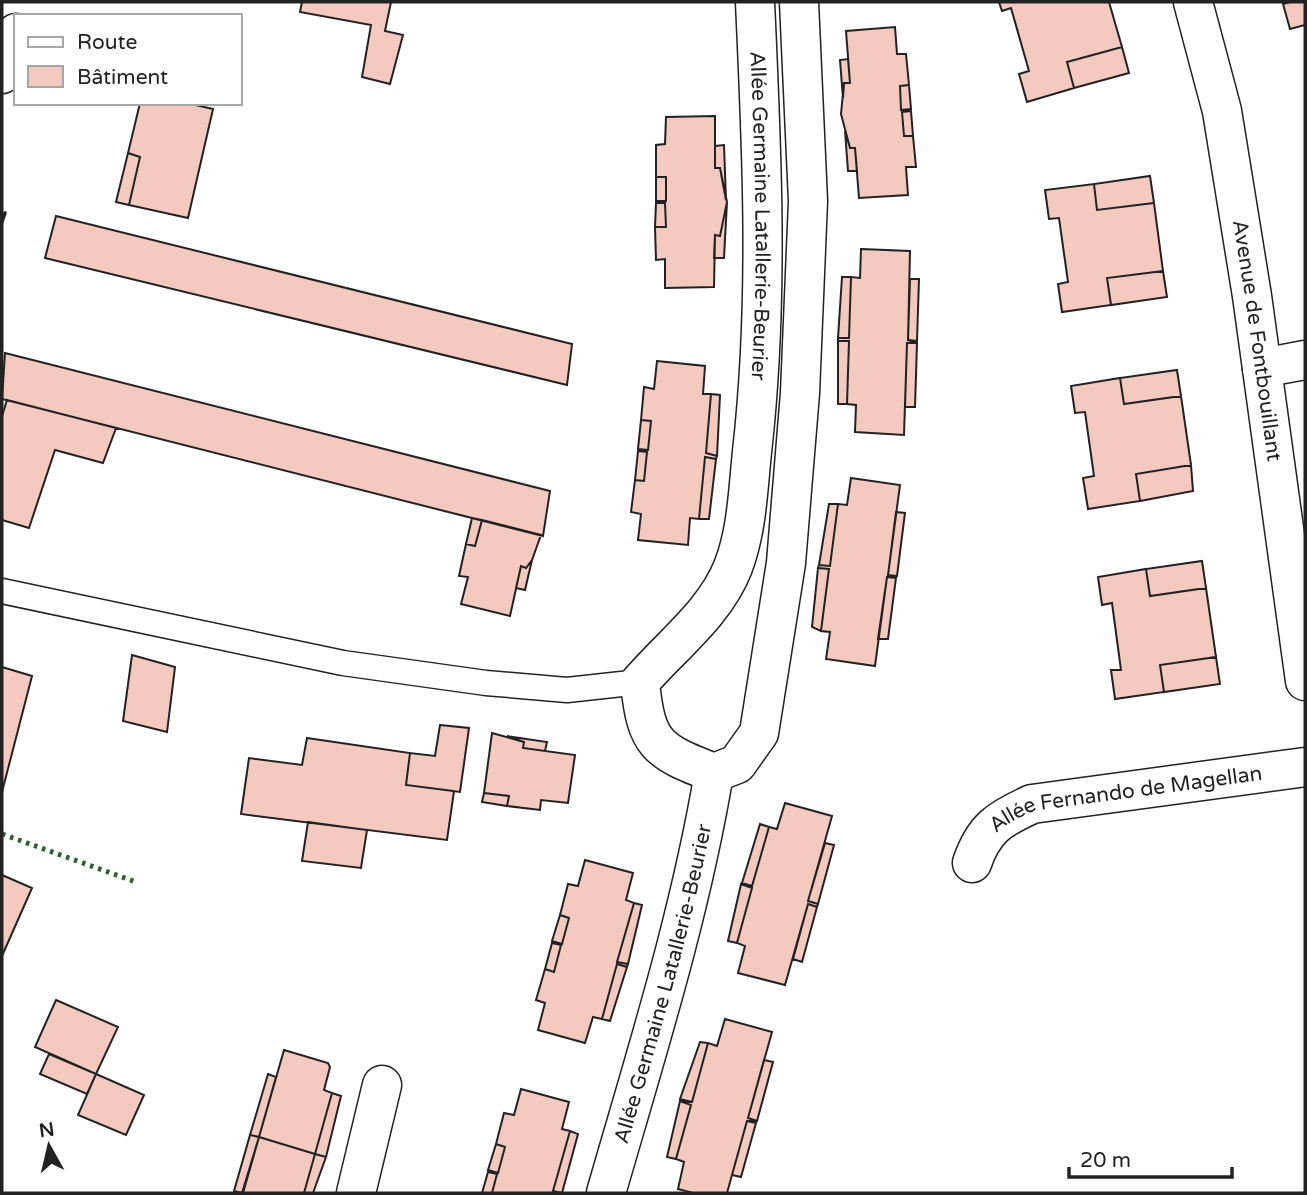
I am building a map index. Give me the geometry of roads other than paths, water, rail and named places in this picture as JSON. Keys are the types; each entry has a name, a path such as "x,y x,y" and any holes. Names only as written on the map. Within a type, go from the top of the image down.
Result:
{"street":[{"name":"Allée Germaine Latallerie-Beurier","path":"640,681 704,616 733,568 743,531 760,385 765,194 755,2"},
{"name":"Allée Germaine Latallerie-Beurier","path":"606,1193 670,974 704,833 714,773 737,764 759,733 786,564 800,393 808,201 799,2"},
{"name":"Avenue de Fontbouillant","path":"1193,2 1222,111 1262,368 1305,681"},
{"path":"2,74 14,39"},
{"path":"1262,368 1305,360"},
{"path":"640,681 650,733 669,756 714,773"},
{"name":"Allée Fernando de Magellan","path":"972,863 980,838 1004,816 1032,804 1305,767"},
{"path":"356,1193 382,1085"}],"lane":[{"path":"2,591 343,663 567,690 640,681"}]}
